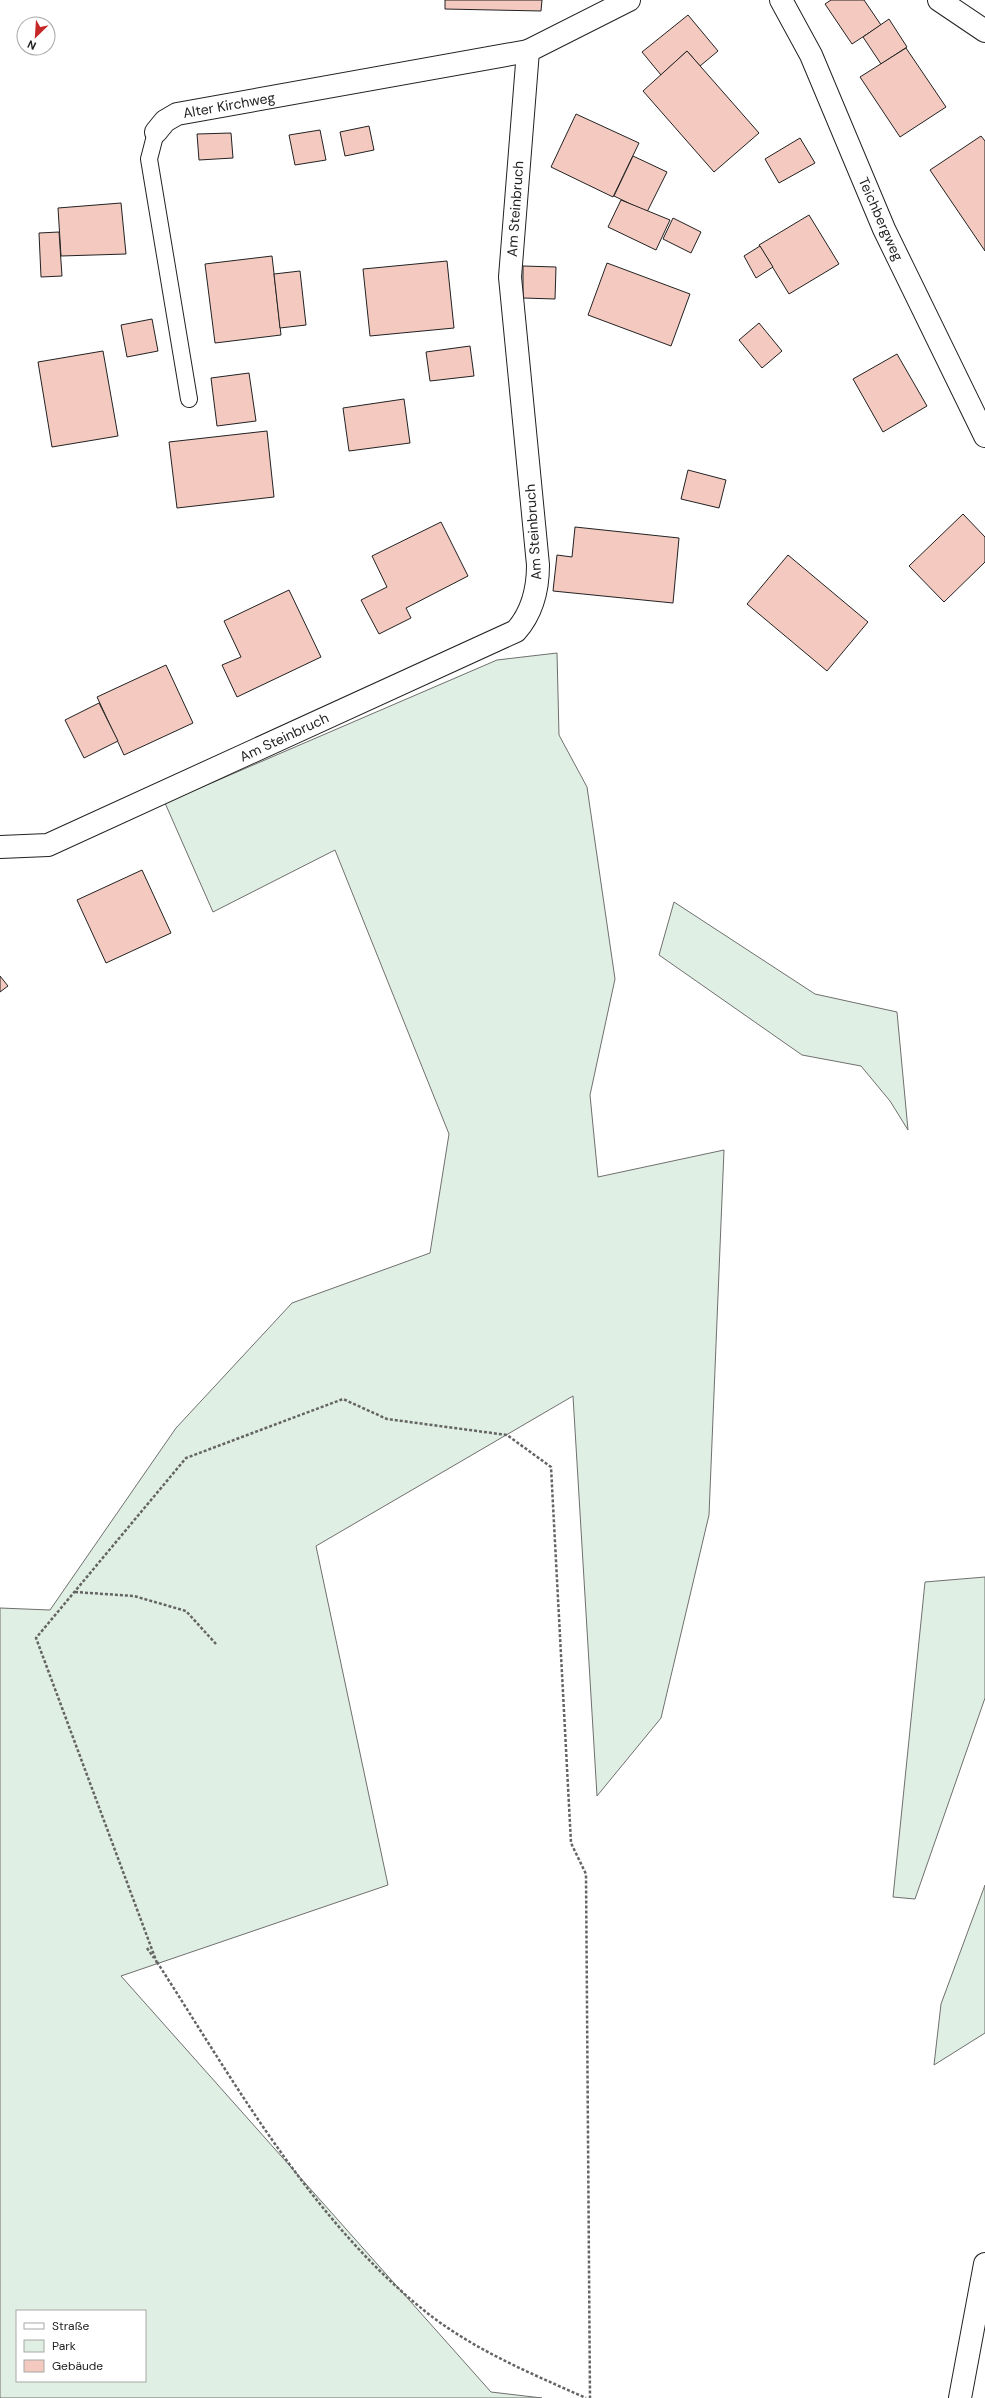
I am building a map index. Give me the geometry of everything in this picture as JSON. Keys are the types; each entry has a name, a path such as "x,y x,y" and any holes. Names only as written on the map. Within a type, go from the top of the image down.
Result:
{"street":[{"path":"528,51 629,0"},
{"name":"Teichbergweg","path":"781,0 811,55 884,229 985,436"},
{"path":"939,0 985,31"},
{"name":"Alter Kirchweg","path":"156,132 164,121 177,114 528,51"},
{"name":"Am Steinbruch","path":"0,847 48,845 516,631 528,618 538,582 538,565 510,277 528,51"},
{"path":"960,2398 985,2264"}],"lane":[{"name":"Alter Kirchweg","path":"156,132 149,159 189,399"}],"path":[{"path":"157,1963 36,1638 186,1458 344,1399 387,1419 507,1435 551,1467 572,1843 586,1874 590,2398"},
{"path":"75,1592 134,1596 186,1611 216,1644"},
{"path":"147,1948 268,2134 355,2248 426,2312 484,2351 586,2398"}],"green space":[{"path":"557,653 559,735 587,787 615,979 590,1095 598,1177 724,1150 709,1515 661,1718 597,1796 573,1396 316,1546 388,1885 121,1976 491,2392 542,2398 0,2398 0,1608 50,1610 176,1428 292,1303 430,1253 449,1134 335,850 213,912 165,803 497,660"},
{"path":"674,902 815,994 897,1012 908,1130 890,1101 861,1066 802,1055 659,955"},
{"path":"985,1577 985,1698 915,1899 893,1897 925,1582"},
{"path":"985,1885 985,2033 934,2065 941,2004"}],"building":[{"path":"445,0 542,0 541,11 445,9"},
{"path":"831,0 864,0 881,25 852,44 825,4"},
{"path":"688,15 718,51 700,66 687,51 661,75 642,52"},
{"path":"889,19 907,47 881,64 863,37"},
{"path":"906,48 946,107 900,137 860,77"},
{"path":"687,51 759,133 714,172 643,91"},
{"path":"576,114 639,143 613,197 551,167"},
{"path":"369,126 374,150 345,156 340,132"},
{"path":"320,130 326,160 295,165 289,135"},
{"path":"231,133 233,158 199,160 197,134"},
{"path":"981,136 985,141 985,251 930,170"},
{"path":"800,138 815,163 779,183 765,159"},
{"path":"633,156 667,172 647,212 614,196"},
{"path":"621,200 670,220 656,250 608,227"},
{"path":"121,203 126,254 61,256 58,208"},
{"path":"809,215 839,264 789,294 759,245"},
{"path":"673,218 701,232 691,253 663,239"},
{"path":"59,232 62,276 41,277 39,233"},
{"path":"760,246 773,267 756,278 744,256"},
{"path":"272,256 281,335 215,343 205,264"},
{"path":"447,261 454,328 370,336 363,269"},
{"path":"607,263 690,294 671,346 588,315"},
{"path":"523,266 556,267 555,299 523,298"},
{"path":"300,271 306,325 280,328 274,274"},
{"path":"152,319 158,351 127,357 121,325"},
{"path":"759,323 782,351 762,368 739,340"},
{"path":"470,346 474,376 430,381 426,352"},
{"path":"103,351 118,436 52,447 38,362"},
{"path":"897,354 927,406 883,432 853,379"},
{"path":"249,373 256,421 217,426 211,378"},
{"path":"404,399 410,443 349,451 343,408"},
{"path":"267,431 274,497 177,508 169,442"},
{"path":"688,470 726,480 719,508 681,499"},
{"path":"963,514 985,537 985,562 944,602 909,566"},
{"path":"441,522 468,576 406,608 411,618 379,634 361,600 387,587 372,556"},
{"path":"575,527 679,538 673,603 553,591 557,555 572,557"},
{"path":"788,555 868,622 827,671 747,604"},
{"path":"289,590 321,657 237,697 222,665 241,657 224,621"},
{"path":"166,665 193,723 124,755 97,697"},
{"path":"99,703 118,741 84,758 65,720"},
{"path":"142,870 171,933 106,963 77,900"},
{"path":"0,976 8,986 0,992"}]}
